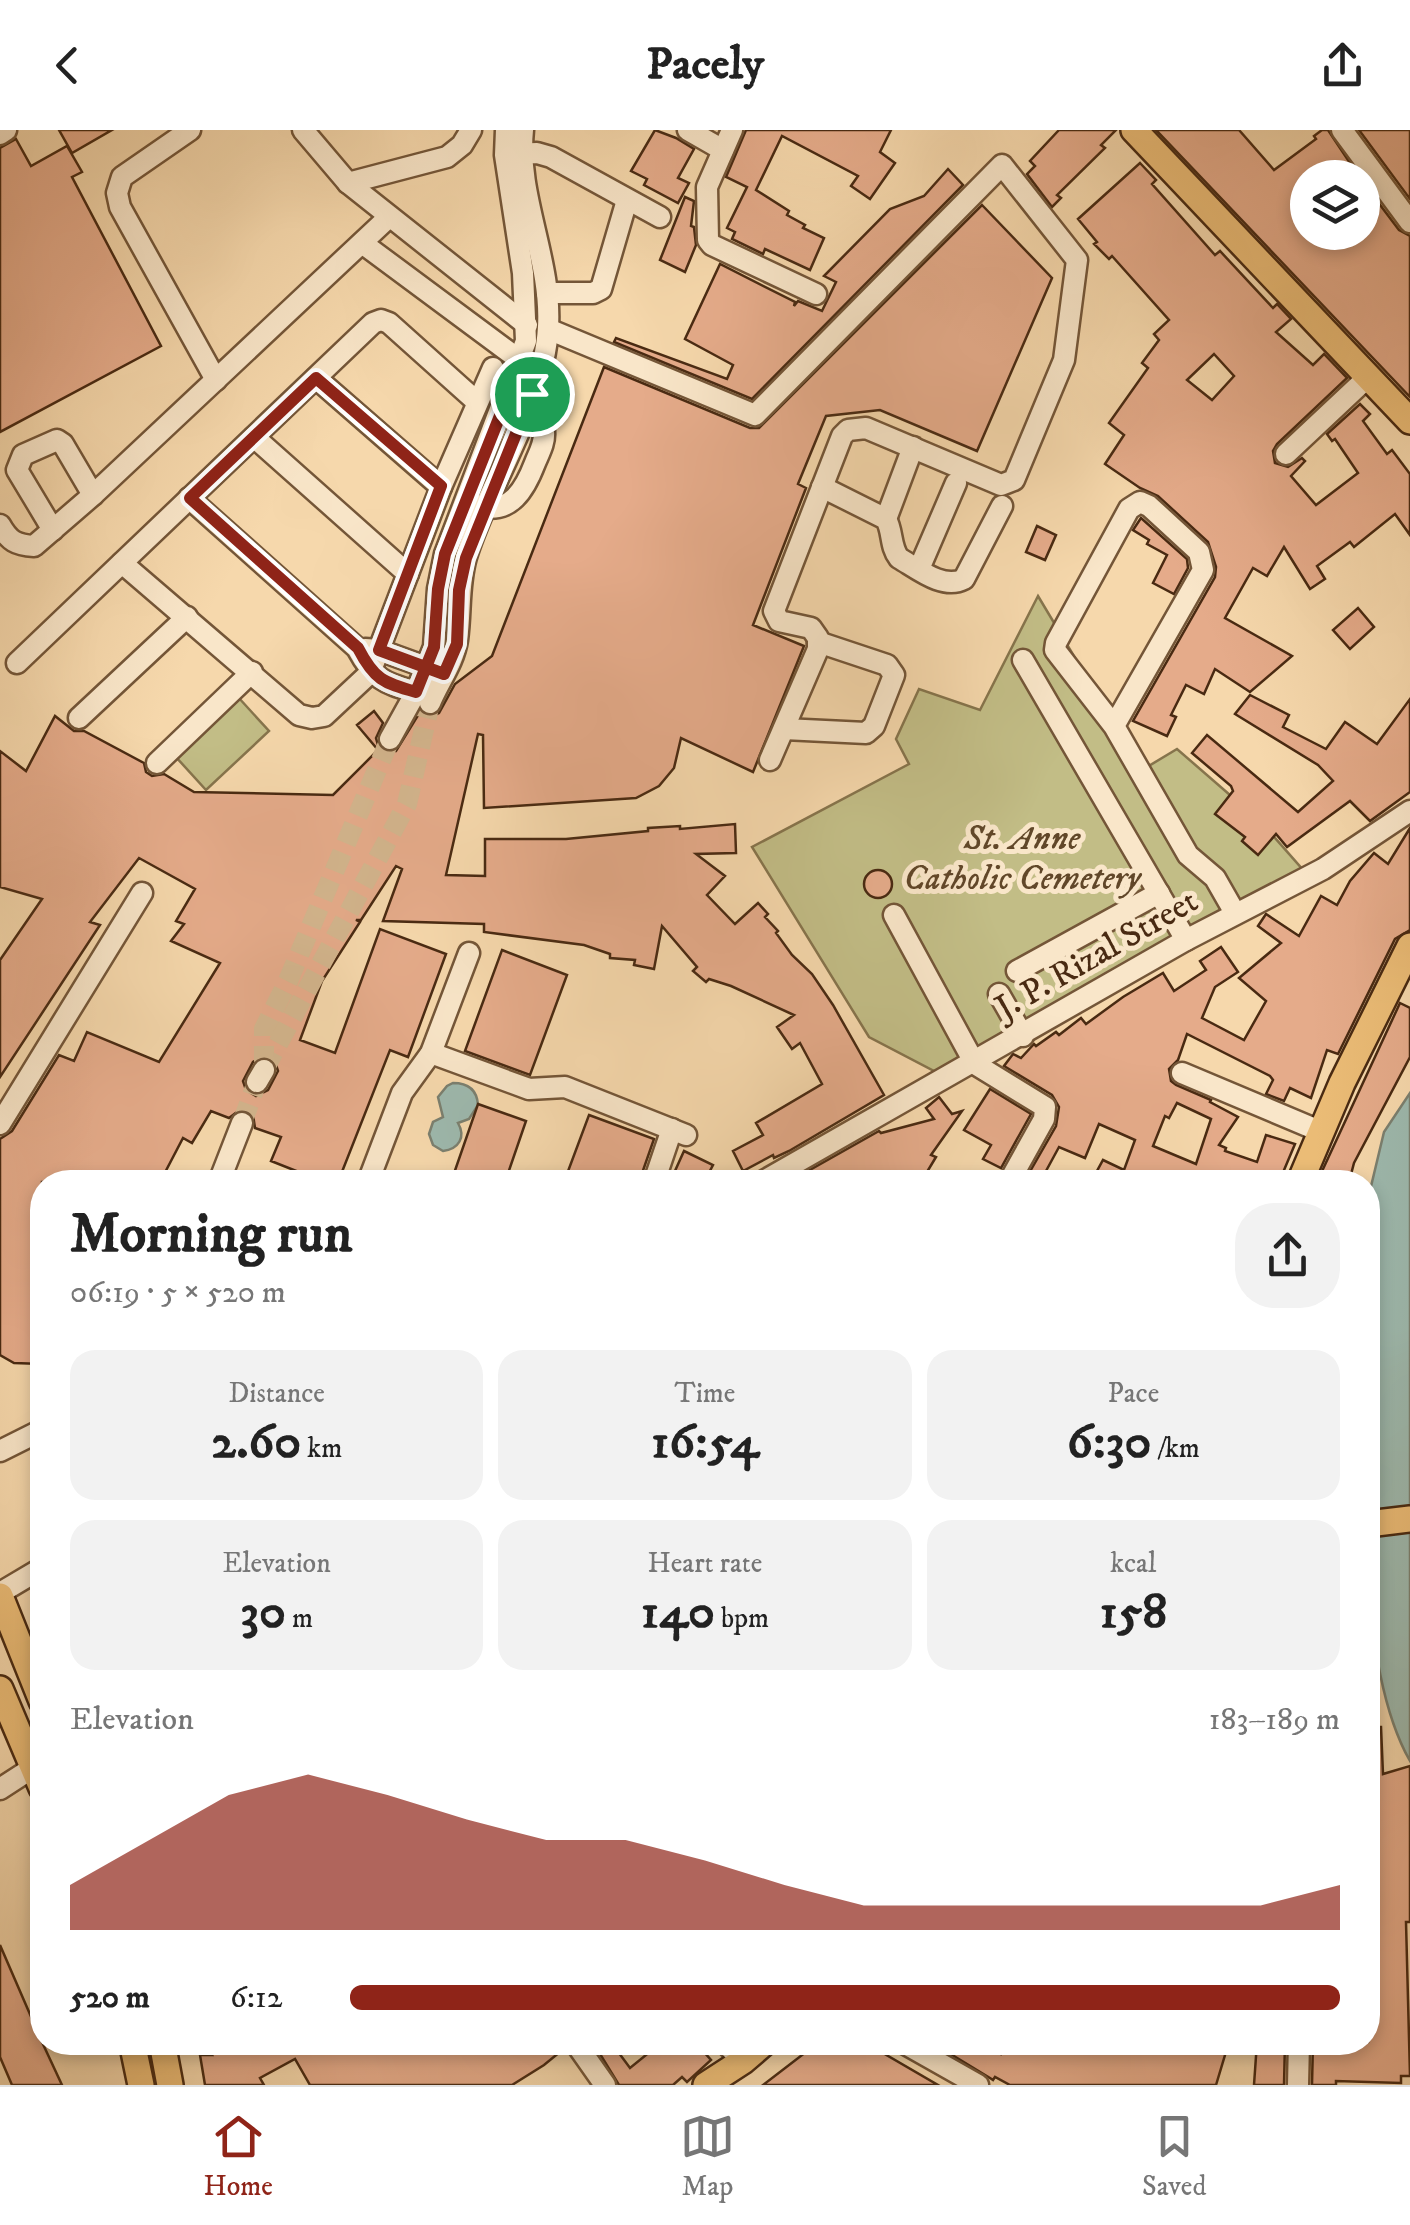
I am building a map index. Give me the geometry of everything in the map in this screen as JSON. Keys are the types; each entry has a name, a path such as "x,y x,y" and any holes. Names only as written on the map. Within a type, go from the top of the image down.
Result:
{"main road":[{"path":"1134,130 1410,421"},
{"path":"1305,1170 1342,1083 1410,946"},
{"path":"1380,1523 1410,1519"},
{"path":"0,1595 7,1632 30,1677"},
{"path":"0,1689 30,1759"},
{"path":"135,2055 142,2085"},
{"path":"164,2055 170,2085"},
{"path":"706,2085 751,2055"}],"street":[{"path":"190,130 122,176 117,193 120,206 216,380"},
{"path":"303,130 348,183 527,325"},
{"path":"348,183 447,157 456,152 470,130"},
{"path":"390,739 426,697 435,671 438,589 445,554 476,505 532,394 548,330 547,294 506,130"},
{"path":"476,505 521,361 527,325 513,154 524,130"},
{"path":"688,130 728,140 707,188 708,240 816,294"},
{"path":"1342,130 1410,222"},
{"path":"513,154 551,157 660,216"},
{"path":"548,330 755,415 1002,165 1078,260 1064,360 1014,480 1007,484 866,428 848,430 838,444 774,612 779,621 811,628 818,642 770,760"},
{"path":"547,294 592,293 601,289 627,200"},
{"path":"0,525 7,538 18,545 34,546 389,217"},
{"path":"362,243 521,361"},
{"path":"17,663 373,323 381,320 476,401"},
{"path":"370,673 368,649 408,574 476,401 493,368"},
{"path":"1286,454 1368,376"},
{"path":"316,378 441,486"},
{"path":"511,388 532,394"},
{"path":"476,505 510,502 525,490 544,440 543,422 532,394"},
{"path":"254,437 408,574"},
{"path":"52,530 17,470 23,455 57,440 93,495"},
{"path":"886,519 913,447"},
{"path":"919,569 956,483"},
{"path":"822,486 886,519 892,528 895,553 942,582 954,584 964,579 1002,506"},
{"path":"190,498 368,649 435,671"},
{"path":"1114,726 1203,570 1199,552 1140,502 1128,510 1055,648 1114,726 1188,855 1214,878 1235,913"},
{"path":"122,563 300,715 324,716 370,673"},
{"path":"79,718 187,618"},
{"path":"784,730 866,733 874,726 894,676 887,665 818,642"},
{"path":"1023,660 1186,940"},
{"path":"157,763 252,672"},
{"path":"370,673 388,684 426,697"},
{"name":"J. P. Rizal Street","path":"784,1170 1186,940 1324,869 1410,811"},
{"path":"1018,971 1159,892"},
{"path":"0,1124 142,893"},
{"path":"894,915 975,1064 1045,1107 1044,1119 1016,1170"},
{"path":"373,1170 402,1093 431,1053 469,952"},
{"path":"999,994 1024,1036"},
{"path":"431,1053 530,1089 564,1087 679,1132 660,1170"},
{"path":"1182,1073 1322,1132"},
{"path":"224,1170 242,1123"},
{"path":"0,1451 30,1436"},
{"path":"0,1595 30,1576"},
{"path":"0,1788 30,1780"},
{"path":"584,2055 605,2085"},
{"path":"736,2055 743,2062"},
{"path":"925,2055 978,2085"},
{"path":"1298,2085 1299,2055"}],"green space":[{"name":"St. Anne Catholic Cemetery","path":"1038,596 1142,770 1177,749 1261,822 1304,871 938,1073 869,1037 752,847 909,764 896,739 919,689 980,710"},
{"path":"238,697 269,731 206,790 175,756"}],"shaded area":[{"path":"453,1083 471,1088 478,1105 469,1119 458,1123 461,1137 457,1145 443,1151 433,1145 429,1134 433,1122 443,1117 438,1097"},
{"path":"1410,1093 1410,1761 1392,1721 1380,1670 1380,1170 1375,1170 1384,1132"}],"building":[{"path":"59,130 112,130 72,153"},
{"path":"655,130 694,149 678,178 689,183 678,203 644,185 647,179 631,171"},
{"path":"746,130 891,130 880,152 895,163 870,199 851,186 858,176 782,136 756,190 789,211 787,215 805,225 803,228 824,238 810,270 732,239 735,232 727,228 747,187 726,177"},
{"path":"1059,130 1116,130 1101,145 1105,148 1057,195 1061,198 1052,207 1027,174 1035,166 1030,161"},
{"path":"1156,130 1239,130 1274,170 1316,139 1314,136 1322,130 1328,130 1348,160 1290,160 1290,250 1380,250 1380,205 1399,230 1410,236 1410,397"},
{"path":"1359,130 1410,130 1410,199"},
{"path":"16,139 31,166 67,146 82,172 72,177 161,346 0,432 0,148"},
{"path":"1140,163 1156,180 1152,184 1215,255 1220,251 1273,308 1277,304 1291,319 1276,332 1313,365 1324,354 1347,378 1277,444 1273,451 1275,463 1288,467 1302,458 1305,461 1291,476 1316,505 1358,473 1335,439 1332,441 1327,434 1360,404 1370,414 1363,421 1387,454 1392,450 1410,474 1410,535 1395,514 1354,547 1350,542 1317,566 1325,579 1310,589 1284,547 1267,576 1253,568 1225,618 1292,656 1250,692 1215,669 1204,694 1186,685 1171,715 1176,717 1167,736 1133,721 1215,577 1216,567 1208,542 1158,496 1105,464 1124,435 1109,423 1148,368 1142,363 1159,340 1154,334 1169,320 1112,256 1109,259 1094,244 1097,242 1078,219","holes":["1214,354 1234,376 1212,400 1187,380"]},
{"path":"948,169 963,185 752,399 614,342 616,338 727,379 733,365 685,339 720,264 795,302 794,306 798,301 822,311 836,282 824,276 890,209 924,196"},
{"path":"685,197 694,201 691,226 696,245 685,272 660,260"},
{"path":"982,205 1052,278 977,451 880,410 826,416 798,484 806,488 753,625 804,646 753,772 681,738 674,768 659,786 636,798 484,808 483,735 478,734 446,875 485,876 485,839 566,839 648,828 735,824 736,853 696,854 725,876 707,895 735,924 758,903 768,914 765,917 776,933 833,1005 884,1095 789,1151 742,1170 733,1151 763,1135 756,1123 822,1084 800,1043 792,1049 777,1027 794,1015 731,986 709,979 706,982 693,971 697,967 662,926 654,969 634,965 635,960 610,958 610,954 584,945 484,932 484,924 383,921 402,869 396,866 361,920 356,920 360,922 322,981 300,1040 335,1053 380,929 446,954 408,1057 390,1050 343,1170 294,1170 271,1161 281,1137 255,1128 253,1115 241,1109 229,1118 211,1111 192,1143 183,1138 166,1170 30,1170 30,1364 14,1363 0,1355 0,1139 12,1131 59,1055 74,1061 87,1032 159,1062 220,963 171,941 184,924 176,921 195,889 139,858 90,922 100,925 0,1077 0,960 42,899 0,887 0,751 26,771 55,716 74,731 84,731 144,763 146,772 152,776 164,774 194,792 333,795 378,750 357,725 374,711 383,723 376,738 378,745 384,751 396,751 420,712 430,717 439,713 455,684 492,656 604,367 750,428 759,428","holes":["263,1056 275,1062 278,1071 268,1090 256,1096 246,1090 243,1081 253,1062"]},
{"path":"1141,518 1187,559 1188,568 1174,594 1153,583 1167,555 1133,530"},
{"path":"1037,526 1056,535 1045,560 1026,552"},
{"path":"1358,608 1374,627 1350,649 1333,630"},
{"path":"1250,695 1289,715 1283,727 1326,749 1345,722 1377,744 1410,699 1410,792 1370,821 1350,801 1287,847 1276,834 1258,855 1242,841 1245,837 1215,814 1233,791 1192,753 1207,735 1298,812 1333,781 1318,765 1235,714"},
{"path":"1410,828 1410,930 1395,939 1338,1054 1327,1050 1311,1098 1290,1088 1284,1101 1266,1094 1273,1080 1270,1076 1187,1034 1178,1060 1169,1069 1176,1085 1238,1117 1219,1145 1225,1151 1257,1162 1266,1135 1295,1144 1284,1170 1124,1170 1135,1140 1099,1124 1085,1158 1059,1147 1047,1170 1031,1170 1056,1126 1059,1107 1052,1095 1004,1066 1013,1054 1021,1058 1034,1044 1056,1032 1059,1035 1081,1018 1086,1024 1163,973 1174,991 1206,970 1200,961 1221,947 1238,972 1215,987 1202,1018 1244,1040 1266,1001 1239,978 1281,943 1258,926 1266,914 1299,936 1321,896 1337,905 1350,881 1374,853 1388,864","holes":["1177,1103 1211,1119 1196,1164 1153,1146 1165,1116 1169,1118"]},
{"path":"878,870 888,874 892,884 888,894 878,898 868,894 864,884 868,874"},
{"path":"502,950 567,975 530,1075 465,1051"},
{"path":"1400,1003 1410,1008 1410,1057 1352,1170 1323,1170"},
{"path":"990,1089 1031,1114 1001,1168 983,1159 991,1145 964,1130"},
{"path":"939,1097 952,1114 962,1111 931,1155 936,1157 928,1170 810,1170 879,1131 934,1119 926,1108"},
{"path":"478,1104 526,1121 509,1170 455,1170"},
{"path":"589,1115 654,1139 643,1170 568,1170"},
{"path":"684,1151 713,1165 710,1170 675,1170"},
{"path":"1103,1160 1124,1170 1098,1170"},
{"path":"1381,1727 1383,1774 1410,1766 1410,1922 1406,1922 1410,2076 1401,2076 1401,2083 1336,2081 1336,2085 1312,2085 1313,2055 1380,2055"},
{"path":"0,1945 30,2014 30,2055 48,2055 62,2085 12,2085 0,2057"},
{"path":"200,2055 556,2055 512,2085 310,2085 295,2059 260,2078 264,2085 205,2085"},
{"path":"601,2055 620,2055 630,2068 646,2055 707,2055 711,2060 687,2082 682,2077 673,2085 619,2085"},
{"path":"802,2055 886,2055 938,2085 763,2085"},
{"path":"952,2055 1225,2055 1216,2085 1010,2085 995,2077 993,2080"},
{"path":"1256,2055 1285,2055 1284,2085 1254,2085"}],"tunnel":[{"path":"264,1070 407,804 430,703"},
{"path":"264,1066 264,1029 390,739"},
{"path":"242,1123 257,1082"}],"route":[{"path":"532,394 466,558 459,590 457,644 444,674 426,668 379,650 441,486 316,378 190,498 358,648 370,673 388,684 416,692 426,668 434,647 445,554 511,388 532,394"}]}
